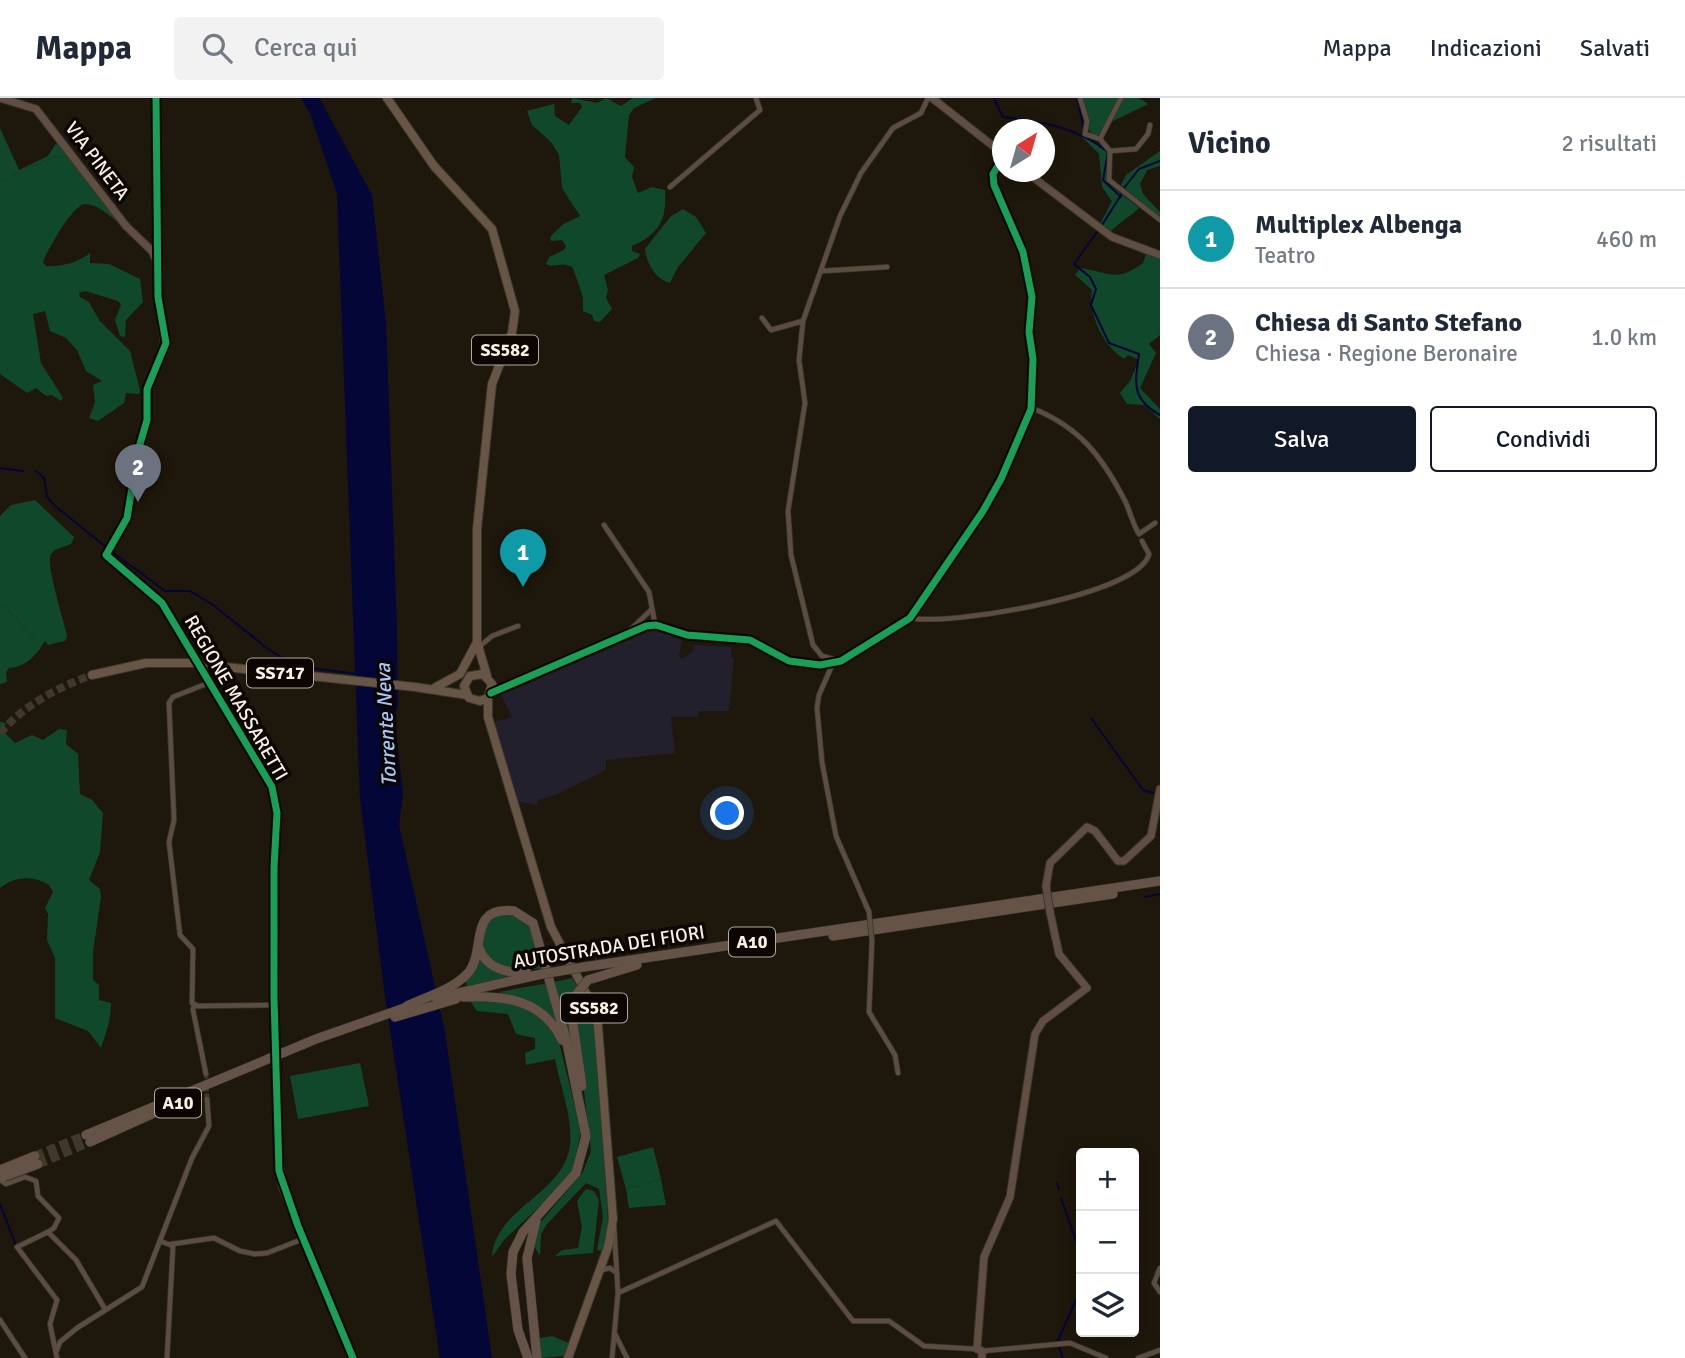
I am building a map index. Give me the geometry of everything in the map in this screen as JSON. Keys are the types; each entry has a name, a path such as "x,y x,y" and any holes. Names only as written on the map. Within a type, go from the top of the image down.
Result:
{"highway":[{"name":"AUTOSTRADA DEI FIORI","path":"88,1139 317,1041 407,1006 565,970 586,973 1160,881"},
{"name":"AUTOSTRADA DEI FIORI","path":"543,975 586,973 1160,887"},
{"path":"407,1006 446,989 469,971 474,962 484,922 500,911 519,912 533,923 571,1061 586,1136 580,1165 566,1186 517,1242 510,1265 518,1330 528,1358"},
{"path":"477,942 483,956 495,967 515,973 543,975"},
{"path":"581,1102 582,1087 572,1017 575,996 586,973"},
{"name":"AUTOSTRADA DEI FIORI","path":"317,1041 462,995"},
{"path":"462,995 497,996 531,1006 553,1024 571,1061"},
{"path":"0,1170 37,1160 1,1180"},
{"path":"536,1219 527,1258 537,1358"}],"main road":[{"name":"SS582","path":"387,98 434,166 492,229 515,311 512,333 496,371 490,397 477,532 478,646 488,678"},
{"name":"SS582","path":"468,677 478,646"},
{"path":"432,687 460,674 478,646"},
{"name":"SS717","path":"92,676 146,663 194,663 432,687 467,695"},
{"path":"478,673 488,678 489,696 475,701 467,695 464,686 468,677 478,673"},
{"name":"SS717","path":"432,687 468,677"},
{"name":"SS582","path":"489,696 488,717 551,927 595,1010 613,1219 600,1270 570,1358"},
{"name":"SS582","path":"475,701 488,717"}],"street":[{"name":"VIA PINETA","path":"0,98 36,109 126,226 145,243 158,260"},
{"path":"156,98 158,260"},
{"path":"670,187 760,110 755,98"},
{"path":"837,662 815,651 791,555 788,511 805,403 799,360 803,321 840,216 866,164 893,128 920,113 930,98 992,145"},
{"path":"1080,98 1087,121 1085,134 1100,139 1110,151 1109,180 1160,220"},
{"path":"1100,139 1121,98"},
{"path":"1110,151 1126,152 1136,149 1150,130 1150,125"},
{"path":"898,1073 895,1055 869,1012 873,941 869,912 836,835 822,762 817,708 819,695 837,662 910,618 1001,479 1031,408 1033,359 1028,332 1032,297 1023,252 994,182"},
{"path":"1039,182 1112,237 1160,255"},
{"name":"REGIONE MASSARETTI","path":"158,260 165,349 147,388 147,420 138,451 127,518 109,552 162,603 268,777 275,796 276,1051"},
{"path":"822,271 887,267"},
{"path":"762,318 771,330 803,321"},
{"path":"1031,408 1063,422 1097,453 1125,501 1139,534 1154,523"},
{"path":"604,525 649,592 656,625"},
{"path":"910,618 1000,614 1030,608 1121,580 1147,561 1149,554 1142,541"},
{"path":"627,634 652,609"},
{"path":"489,696 627,634 656,625 682,634 750,640 789,661 837,662"},
{"path":"478,646 486,644 492,636 518,626"},
{"path":"488,678 502,685 515,685"},
{"path":"206,1074 192,1010 193,949 180,934 169,842 174,820 169,703 173,697 211,681"},
{"path":"980,1353 984,1257 1010,1197 1035,1034 1043,1021 1087,988 1059,954 1046,886 1050,863 1087,827 1095,831 1118,861 1124,861 1151,836 1160,789"},
{"path":"194,1005 275,1005"},
{"path":"276,1066 279,1171 303,1239 354,1358"},
{"path":"57,1350 60,1342 105,1309 142,1287 192,1158 209,1126 208,1099"},
{"path":"1,1180 6,1184 25,1177 36,1181 38,1196 59,1218 54,1228 17,1247 57,1300 50,1324 57,1358"},
{"path":"612,1358 618,1293 613,1219"},
{"path":"618,1293 776,1221 853,1321 889,1321 924,1346 980,1353 1070,1343 1106,1358"},
{"path":"48,1232 76,1260 105,1309"},
{"path":"159,1241 172,1244 214,1238 240,1251 261,1253 303,1239"},
{"path":"167,1358 172,1244"},
{"path":"600,1270 610,1268 617,1273"},
{"path":"1160,1268 1154,1280 1160,1292"},
{"path":"0,1320 25,1358"},
{"path":"614,1333 627,1358"},
{"path":"1138,1358 1160,1350"}],"shaded area":[{"path":"655,629 682,640 679,656 682,659 692,652 694,645 731,647 731,657 734,658 729,711 698,711 698,717 671,717 675,753 606,760 606,770 553,796 537,800 538,805 518,802 493,722 512,717 501,695"}],"green space":[{"path":"572,98 597,103 606,98 621,106 633,98 656,98 634,108 629,115 625,157 634,167 632,177 638,193 652,187 665,190 663,218 655,231 632,246 632,251 640,254 638,258 604,275 608,290 606,298 612,309 600,322 594,321 592,315 583,311 583,297 573,268 546,264 549,257 564,250 566,246 562,240 551,241 550,237 562,225 580,216 562,188 559,155 551,142 532,125 527,111 554,104 555,116 569,125 582,107 580,103 571,103"},
{"path":"1081,98 1139,98 1148,104 1107,124 1096,138 1089,130"},
{"path":"0,128 19,170 48,156 58,140 71,158 56,156 0,181"},
{"path":"1077,132 1106,148 1109,157 1107,183 1139,208 1110,232 1100,224 1112,201 1102,187 1099,154"},
{"path":"1160,151 1160,166 1147,170 1140,184 1143,194 1160,212 1160,218 1121,185 1126,175"},
{"path":"56,156 71,158 119,223 94,206 80,206 61,229 43,262 46,266 64,265 90,253 90,263 109,264 140,279 143,302 126,320 125,337 120,336 115,320 121,305 118,301 85,291 79,293 80,297 89,302 99,320 130,351 140,390 139,394 126,393 124,403 98,421 89,418 95,402 93,385 102,381 86,371 77,350 66,338 50,331 45,311 33,314 41,363 63,398 61,401 52,395 46,396 36,388 27,393 0,374 0,181"},
{"path":"683,209 696,217 706,233 678,267 670,283 660,278 653,270 645,249 671,216"},
{"path":"1146,254 1160,259 1160,335 1149,344 1156,353 1140,388 1160,409 1160,419 1144,405 1127,404 1120,393 1130,381 1139,360 1128,355 1124,359 1110,346 1095,319 1092,290 1075,275 1080,268 1112,274 1126,273 1143,263"},
{"path":"35,500 74,537 71,544 51,554 53,580 67,636 65,641 48,645 45,641 36,641 0,604 0,516 11,505"},
{"path":"0,604 36,641 45,641 30,659 9,668 6,672 7,682 0,684"},
{"path":"0,722 6,723 3,731 15,743 32,735 43,740 59,729 67,730 66,744 78,754 80,794 92,800 103,813 100,852 89,880 100,889 101,897 93,952 93,980 99,985 99,1000 111,1003 101,1048 88,1031 55,1018 55,958 47,940 48,914 45,908 53,892 49,885 24,878 11,881 0,888"},
{"path":"508,913 530,923 544,968 528,970 500,966 484,951 482,937 486,924 492,918"},
{"path":"478,955 513,976 467,986 465,978"},
{"path":"572,978 577,987 574,991 579,1075 554,982"},
{"path":"548,983 559,1025 517,998 499,992"},
{"path":"580,992 594,1020 609,1234 604,1252 597,1250 603,1217 599,1189 586,1183 547,1224 541,1234 540,1256 533,1244 539,1224 583,1172 591,1151 575,1015"},
{"path":"505,998 545,1019 558,1038 581,1131 573,1169 564,1183 504,1240 492,1257 496,1240 505,1225 556,1177 565,1162 570,1145 568,1113 555,1059 526,1065 525,1053 535,1049 535,1038 516,1034 508,1014 477,1011 470,1001"},
{"path":"360,1063 369,1106 298,1119 290,1076"},
{"path":"653,1147 661,1179 626,1189 617,1157"},
{"path":"661,1179 666,1205 629,1208 626,1189"},
{"path":"586,1189 594,1191 599,1200 593,1253 555,1256 562,1250 578,1248 582,1227 577,1201"},
{"path":"552,1336 569,1343 564,1356 541,1358 540,1338"}],"water":[{"name":"Torrente Neva","path":"301,98 319,98 372,195 386,323 397,633 398,704 394,717 403,793 399,825 445,1032 492,1358 440,1358 385,997 360,799 337,194 310,113"}],"waterway":[{"path":"994,98 1003,117 1072,131 1108,152 1103,180 1121,197"},
{"path":"1077,98 1084,129"},
{"path":"1124,188 1139,169 1160,161"},
{"path":"1102,225 1121,195"},
{"path":"1097,232 1074,264 1090,277 1096,289 1091,305 1109,343 1139,354 1137,389 1144,403 1160,415"},
{"path":"0,468 23,471"},
{"path":"36,471 44,478 47,497 55,506 106,547"},
{"path":"111,551 165,591 190,591 213,605 268,649 296,666 357,674"},
{"path":"1091,718 1143,790 1153,793"},
{"path":"1145,897 1160,894"},
{"path":"1057,1183 1059,1189"},
{"path":"1061,1198 1076,1241"},
{"path":"0,1204 16,1245"},
{"path":"1058,1340 1076,1300"},
{"path":"1059,1347 1063,1358"}],"tunnel":[{"path":"0,733 42,698 92,675"},
{"path":"206,1074 207,1099"},
{"path":"35,1156 86,1135"},
{"path":"38,1164 90,1142"}],"cycle path":[{"path":"156,98 158,297 166,343 147,389 147,420 138,451 127,518 106,555 162,603 272,787 277,813 274,867 274,998 279,1171 298,1226 353,1358"},
{"path":"491,693 646,626 656,625 687,635 750,640 789,661 820,665 841,661 910,618 983,511 1001,479 1031,409 1033,359 1029,332 1032,297 1023,252 994,182"}],"place":[{"name":"Chiesa di Santo Stefano","path":"138,502"},
{"name":"Multiplex Albenga","path":"523,587"}]}
